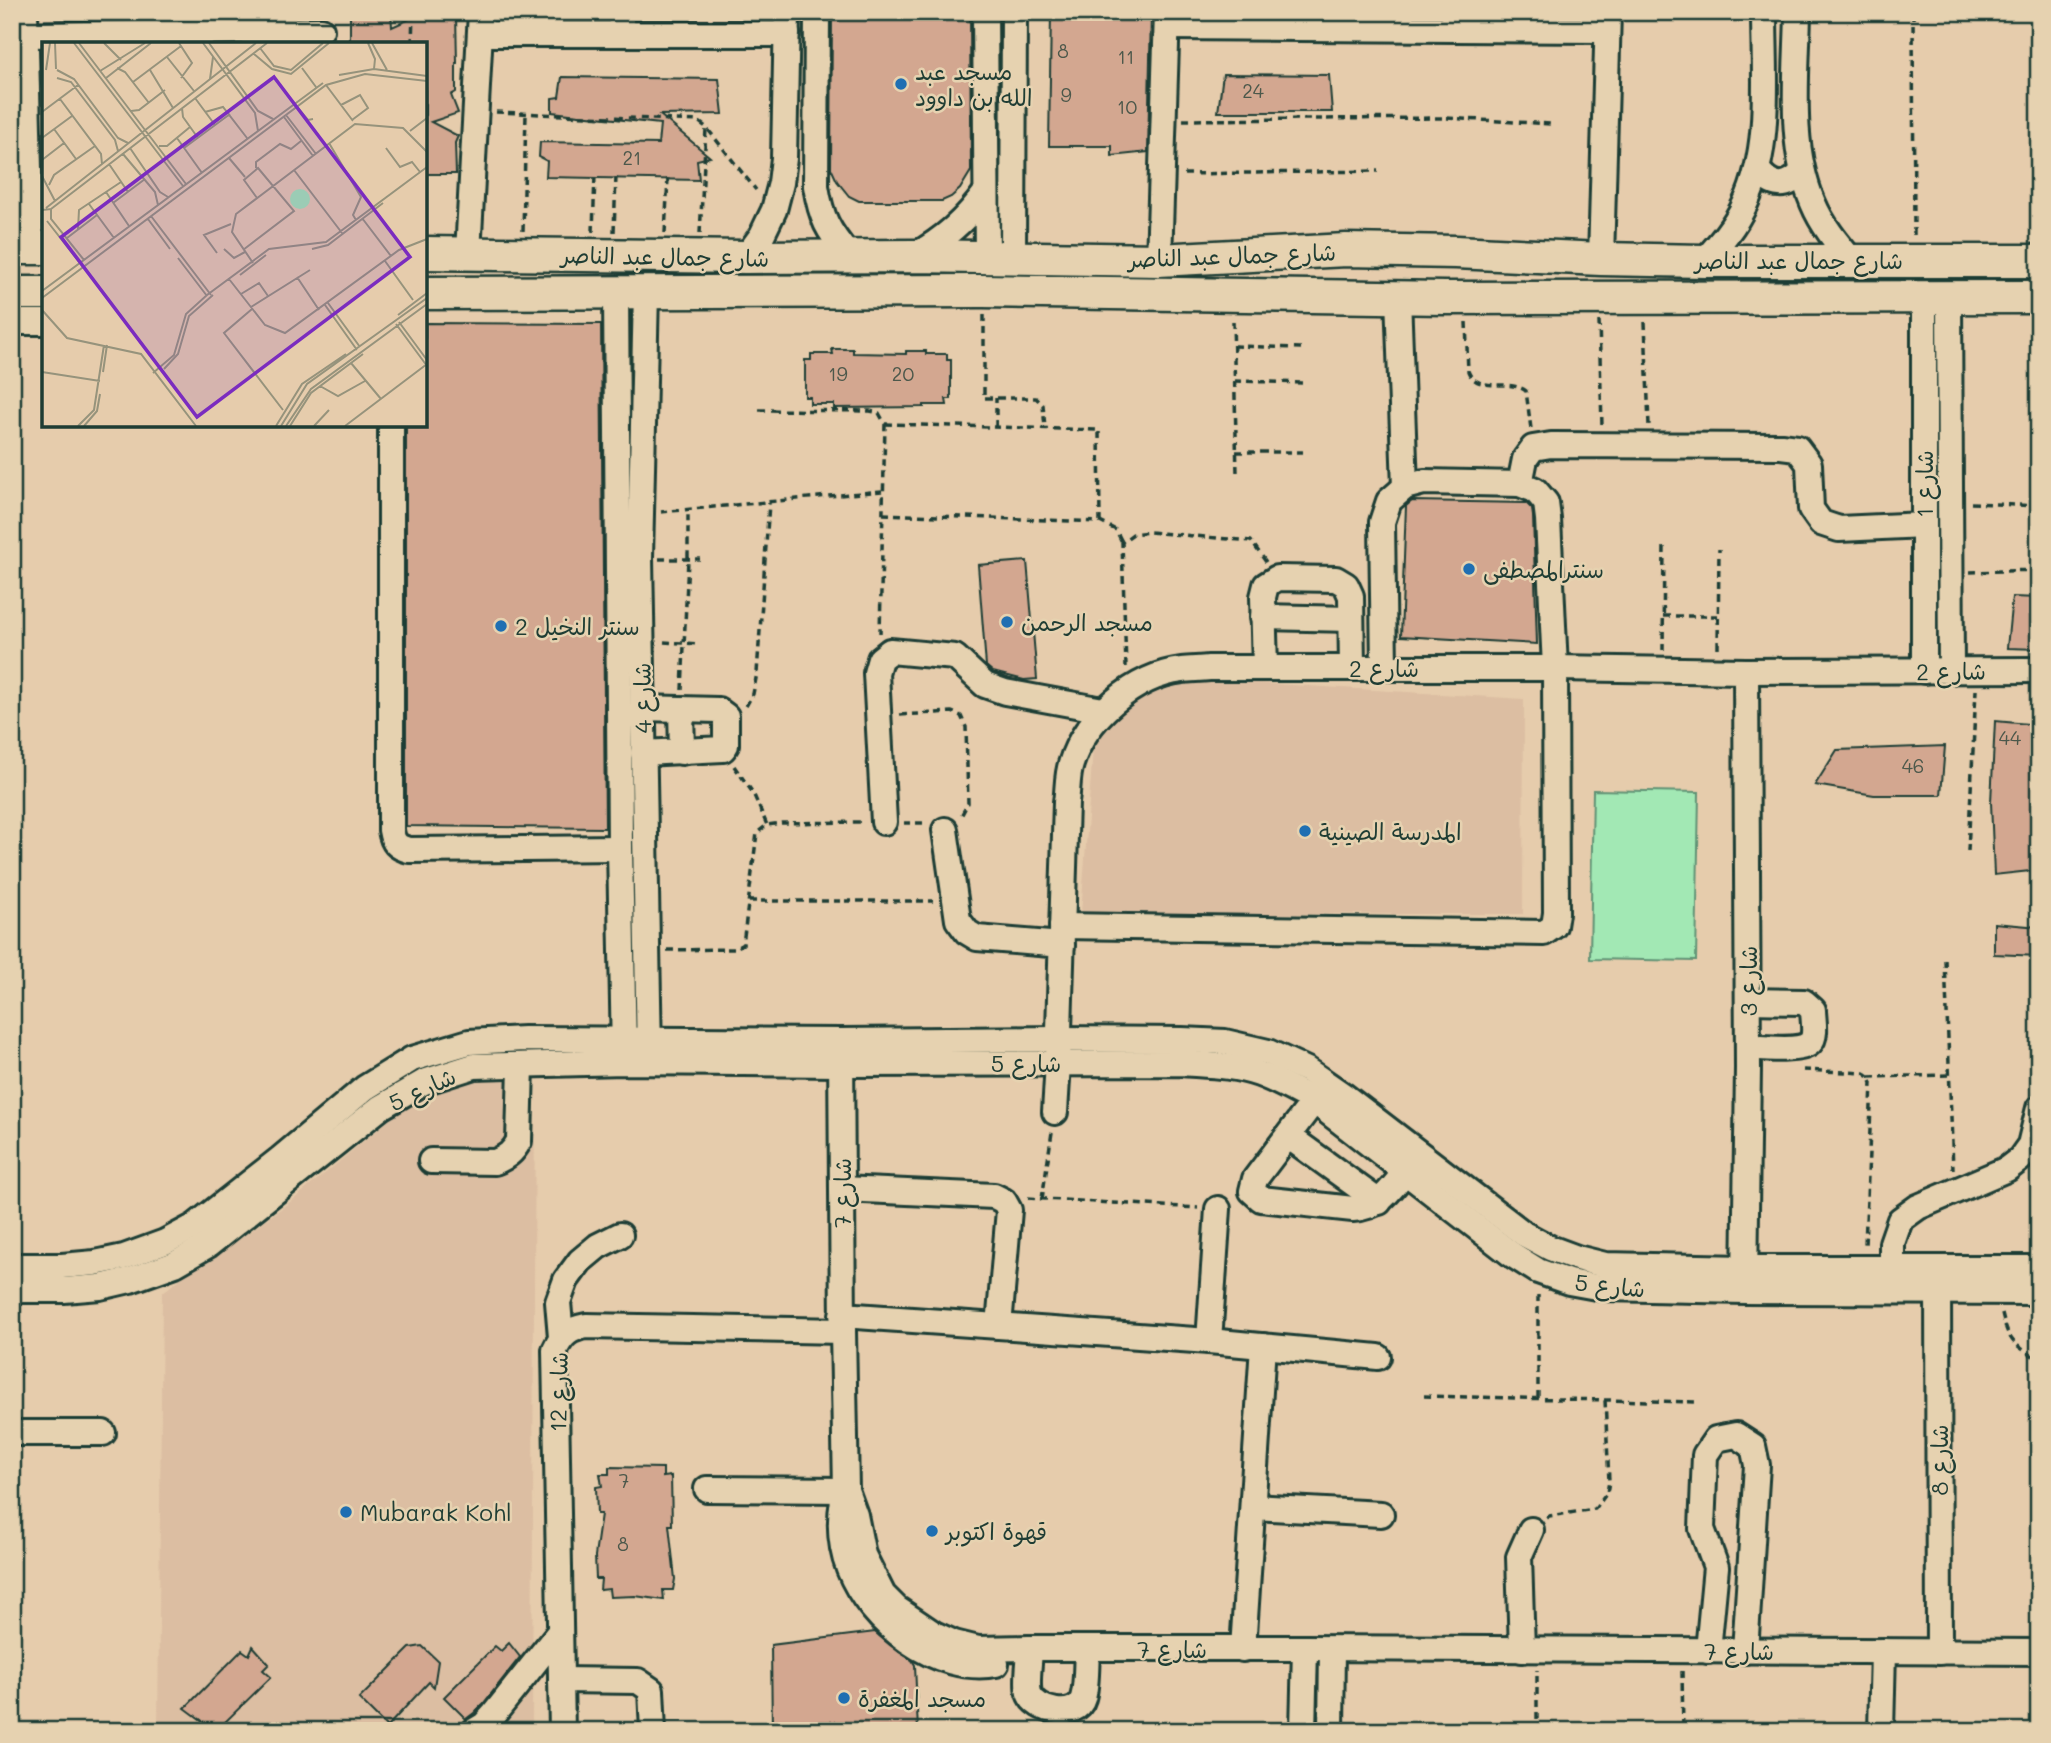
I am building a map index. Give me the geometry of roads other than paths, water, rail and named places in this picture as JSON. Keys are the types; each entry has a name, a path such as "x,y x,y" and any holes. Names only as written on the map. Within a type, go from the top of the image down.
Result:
{"main road":[{"name":"شارع جمال عبد الناصر","path":"427,253 1159,260 1346,250 1704,261 2039,261"},
{"path":"1346,250 1357,259 1362,272 1359,285 1349,295"},
{"path":"1455,298 1436,289 1432,277 1435,265 1444,256 1456,252"},
{"name":"شارع جمال عبد الناصر","path":"427,293 984,291 1455,298 2039,297"},
{"path":"12,293 42,293"}],"street":[{"path":"817,12 816,186 820,211 832,236 849,256"},
{"path":"985,12 986,192 1000,258"},
{"path":"1000,258 1014,12"},
{"path":"1704,261 1727,234 1745,204 1758,170 1763,138 1764,12"},
{"path":"1798,12 1797,139 1802,172 1813,205 1830,234 1852,261"},
{"path":"1159,260 1167,20 1607,21 1601,259"},
{"path":"29,248 25,24 146,23 321,29"},
{"path":"468,253 480,23 787,23 781,183 774,210 762,235 746,257"},
{"path":"1758,170 1765,179 1774,184 1795,180 1802,172"},
{"path":"781,183 816,186"},
{"path":"914,256 955,229 973,211 986,192"},
{"name":"شارع 4","path":"631,291 641,514 647,950 636,1050"},
{"name":"شارع 4","path":"631,291 620,848 636,1050"},
{"path":"1398,297 1405,487"},
{"name":"شارع 1","path":"1936,297 1950,501 1951,671"},
{"name":"شارع 1","path":"1924,671 1924,525 1936,297"},
{"path":"12,322 42,322"},
{"path":"391,427 392,841 409,850 620,848"},
{"path":"1520,484 1525,459 1533,448 1551,445 1781,446 1797,448 1809,464 1811,509 1821,523 1839,528 1924,525"},
{"path":"945,830 958,920 967,932 977,938 1544,933 1554,926 1556,914 1555,668 1548,519 1546,503 1535,490 1520,484 1424,482 1405,487 1389,501 1382,522 1384,668"},
{"path":"1265,668 1263,597 1266,585 1277,578 1336,579 1346,585 1350,596 1352,668"},
{"path":"1263,617 1351,619"},
{"path":"884,822 876,673 880,659 890,651 955,657 985,685 1005,692 1103,710"},
{"name":"شارع 2","path":"1055,1112 1066,802 1071,765 1086,732 1103,710 1152,678 1180,670 1265,668 2039,670"},
{"name":"شارع 3","path":"1745,1279 1748,1047 1746,671"},
{"path":"642,708 718,710 726,716 726,745 723,749 643,753"},
{"path":"681,709 681,752"},
{"path":"1748,1001 1804,1002 1813,1010 1814,1034 1811,1042 1801,1048 1748,1047"},
{"name":"شارع 5","path":"12,1266 95,1263 124,1257 165,1242 195,1226 365,1088 412,1059 469,1042 524,1039 636,1050 841,1052 1059,1051 1182,1040 1226,1042 1268,1052 1307,1070 1524,1234 1577,1258 1605,1265 1745,1279 1938,1280 2039,1268"},
{"name":"شارع 5","path":"12,1290 100,1287 130,1280 175,1264 208,1245 381,1107 424,1082 474,1066 521,1065 636,1050"},
{"name":"شارع 5","path":"1059,1051 1222,1066 1257,1073 1286,1086 1314,1101 1511,1254 1538,1271 1569,1282 1602,1289 1864,1267 1892,1268 1997,1292 2039,1292"},
{"name":"شارع 7","path":"841,1052 846,1490 852,1503 863,1555 883,1595 897,1609 934,1634 978,1649 1002,1650 1305,1648 2039,1652"},
{"path":"430,1161 495,1161 505,1158 514,1150 519,1141 521,1065"},
{"path":"1314,1101 1255,1179 1252,1191 1261,1199 1353,1209 1367,1208 1379,1202 1406,1171"},
{"path":"1892,1268 1892,1243 1900,1220 1918,1207 2007,1169 2020,1159 2030,1145 2039,1108"},
{"path":"1288,1136 1379,1202"},
{"path":"842,1189 994,1196 1004,1201 1009,1210 999,1326"},
{"path":"1209,1341 1218,1209"},
{"path":"561,1337 558,1302 566,1280 580,1261 598,1245 620,1235"},
{"name":"شارع 8","path":"1938,1280 1939,1652"},
{"name":"شارع 12","path":"562,1731 555,1350 561,1337 572,1329 586,1326 842,1323 999,1326 1209,1341 1378,1357"},
{"path":"1244,1649 1264,1346"},
{"path":"12,1433 103,1433"},
{"path":"1708,1651 1716,1567 1702,1529 1705,1455 1716,1438 1736,1434 1753,1446 1757,1465 1745,1651"},
{"path":"708,1489 846,1490 841,1514 841,1534 850,1571 872,1607 901,1635 920,1650 936,1657 983,1666 1005,1662 1030,1648"},
{"path":"1253,1507 1381,1514"},
{"path":"1530,1650 1520,1557 1531,1530"},
{"path":"474,1731 494,1714 560,1631"},
{"path":"1030,1648 1029,1692 1034,1702 1044,1709 1066,1711 1076,1708 1083,1700 1087,1648"},
{"path":"1303,1731 1305,1648"},
{"path":"1331,1731 1332,1649"},
{"path":"1881,1731 1883,1651"},
{"path":"561,1680 638,1681 651,1690 653,1731"}],"place":[{"name":"مسجد عبد الله بن داوود","path":"901,84"},
{"name":"سنترالمصطفى","path":"1469,569"},
{"name":"مسجد الرحمن","path":"1007,622"},
{"name":"سنتر النخيل 2","path":"501,626"},
{"name":"المدرسة الصينية","path":"1305,831"},
{"name":"Mubarak Kohl","path":"346,1512"},
{"name":"قهوة اكتوبر","path":"932,1531"},
{"name":"مسجد المغفرة","path":"844,1698"}]}
